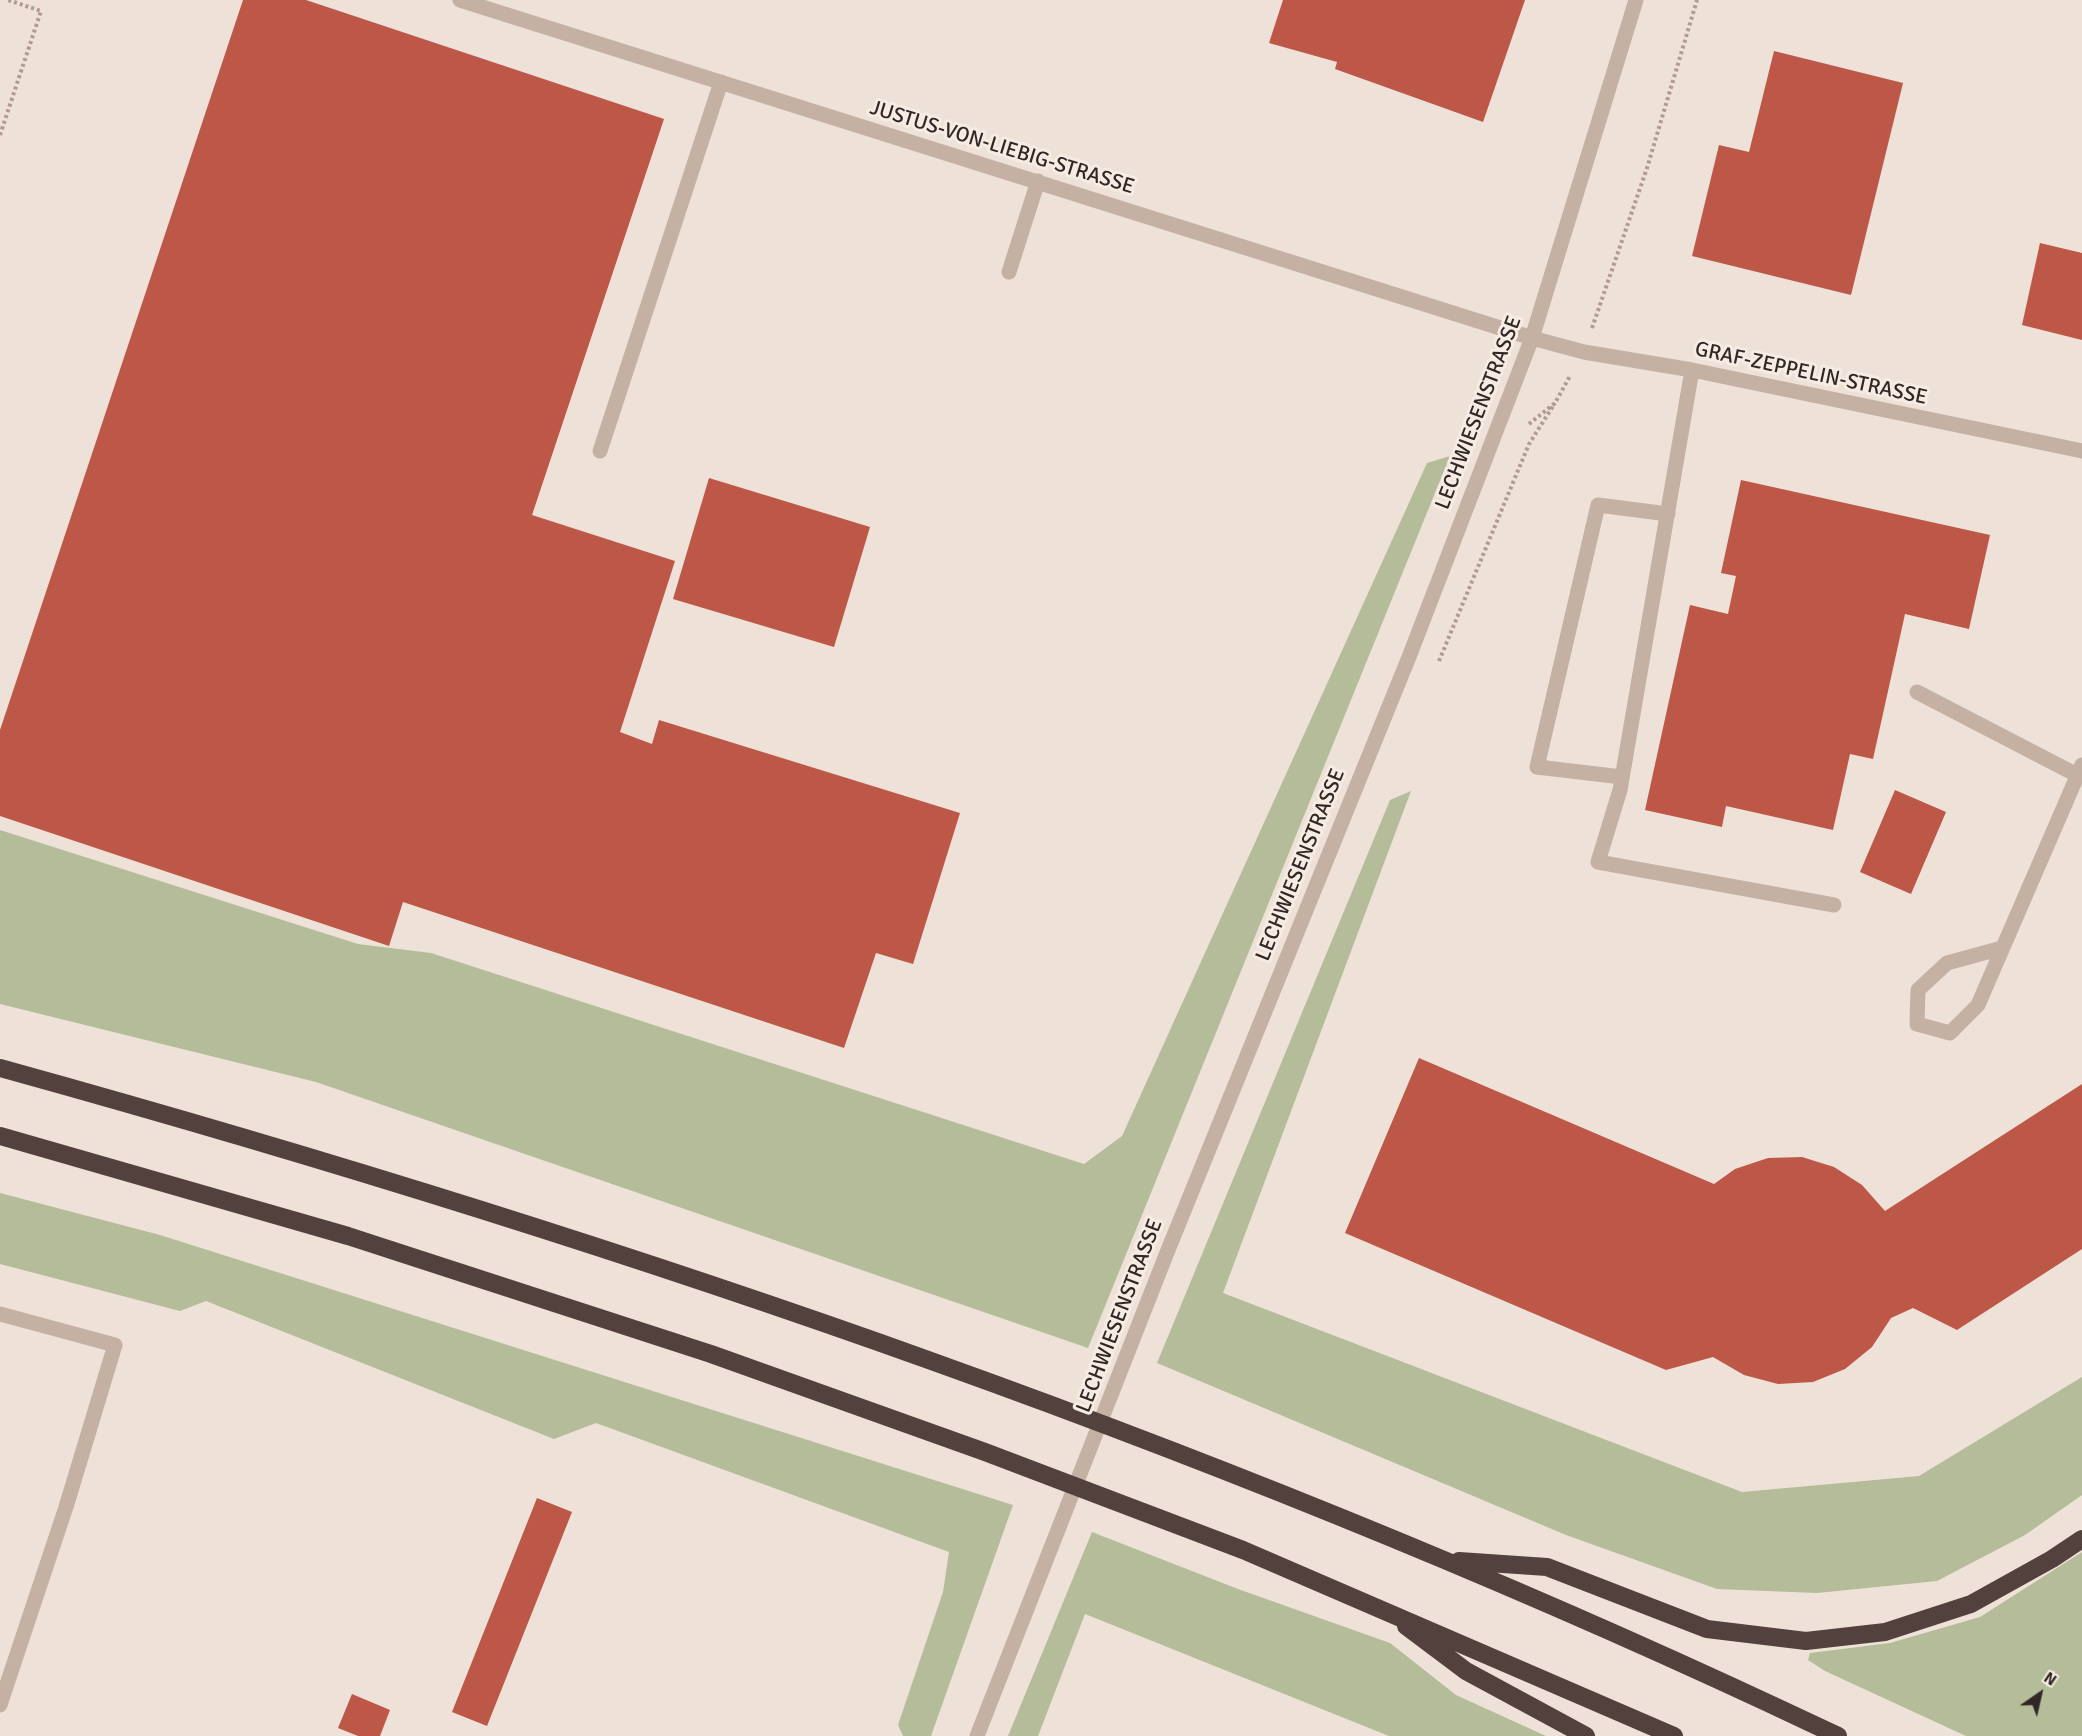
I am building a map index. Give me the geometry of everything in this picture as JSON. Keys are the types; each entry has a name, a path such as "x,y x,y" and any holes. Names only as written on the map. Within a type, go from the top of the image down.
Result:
{"highway":[{"path":"0,1068 302,1154 731,1290 1010,1388 1197,1459 1446,1560 1838,1736"},
{"path":"0,1136 348,1236 711,1354 985,1452 1243,1550 1381,1607 1674,1736"},
{"path":"1446,1560 1547,1567 1707,1629 1806,1641 1885,1632 1971,1604 2052,1559 2082,1539"},
{"path":"1381,1607 1466,1671 1586,1736"}],"street":[{"name":"LECHWIESENSTRASSE","path":"977,1736 1166,1255 1409,657 1532,338 1636,0"},
{"name":"JUSTUS-VON-LIEBIG-STRASSE","path":"468,1 1532,338"},
{"path":"600,450 721,82"},
{"path":"1009,272 1038,181"},
{"name":"GRAF-ZEPPELIN-STRASSE","path":"1532,338 1584,352 1692,370 2082,451"},
{"path":"1692,370 1622,777 1598,862 1834,905"},
{"path":"1622,777 1537,767 1598,505 1668,514"},
{"path":"1917,692 2080,770 1978,1005 1950,1033 1917,1024 1918,990 1947,963 2002,948"},
{"path":"0,1314 115,1345 66,1507 0,1705"}],"path":[{"path":"0,135 40,11 8,0"},
{"path":"1528,424 1555,404 1584,352 1647,168 1696,0"}],"green space":[{"path":"1450,456 1088,1348 316,1082 0,1004 0,830 358,944 431,953 1084,1164 1122,1136 1427,463"},
{"path":"1411,791 1223,1293 1742,1492 1919,1476 2082,1377 2082,1495 2025,1535 1937,1581 1817,1593 1717,1589 1566,1535 1157,1363 1390,800"},
{"path":"0,1193 160,1235 1013,1505 931,1736 903,1736 898,1725 943,1592 949,1552 596,1423 554,1439 206,1301 180,1311 0,1264"},
{"path":"1092,1532 1238,1589 1390,1643 1456,1695 1546,1736 1389,1736 1085,1614 1038,1736 1008,1736"},
{"path":"2082,1552 2082,1736 1966,1736 1825,1671 1808,1660 1810,1653 1890,1643 1980,1617"}],"building":[{"path":"243,0 306,0 664,119 532,515 675,561 620,732 652,744 659,720 960,813 913,964 876,953 844,1048 403,902 389,946 0,816 0,730"},
{"path":"1283,0 1525,0 1483,122 1335,69 1337,62 1269,43"},
{"path":"1774,51 1903,83 1851,295 1692,256 1719,145 1749,152"},
{"path":"2040,243 2082,253 2082,340 2022,325"},
{"path":"709,478 870,527 834,647 673,599"},
{"path":"1741,480 1990,535 1969,629 1905,614 1873,759 1850,754 1833,830 1726,806 1722,827 1645,810 1690,605 1728,614 1736,576 1721,573"},
{"path":"1895,790 1946,812 1911,894 1860,872"},
{"path":"1419,1058 1714,1184 1735,1169 1768,1158 1802,1157 1834,1167 1862,1185 1885,1211 2082,1084 2082,1249 1957,1330 1913,1308 1891,1318 1872,1347 1845,1369 1813,1382 1778,1384 1744,1375 1713,1357 1666,1370 1345,1233"},
{"path":"537,1498 572,1512 487,1726 452,1712"},
{"path":"352,1694 390,1710 380,1736 358,1736 338,1728"}]}
